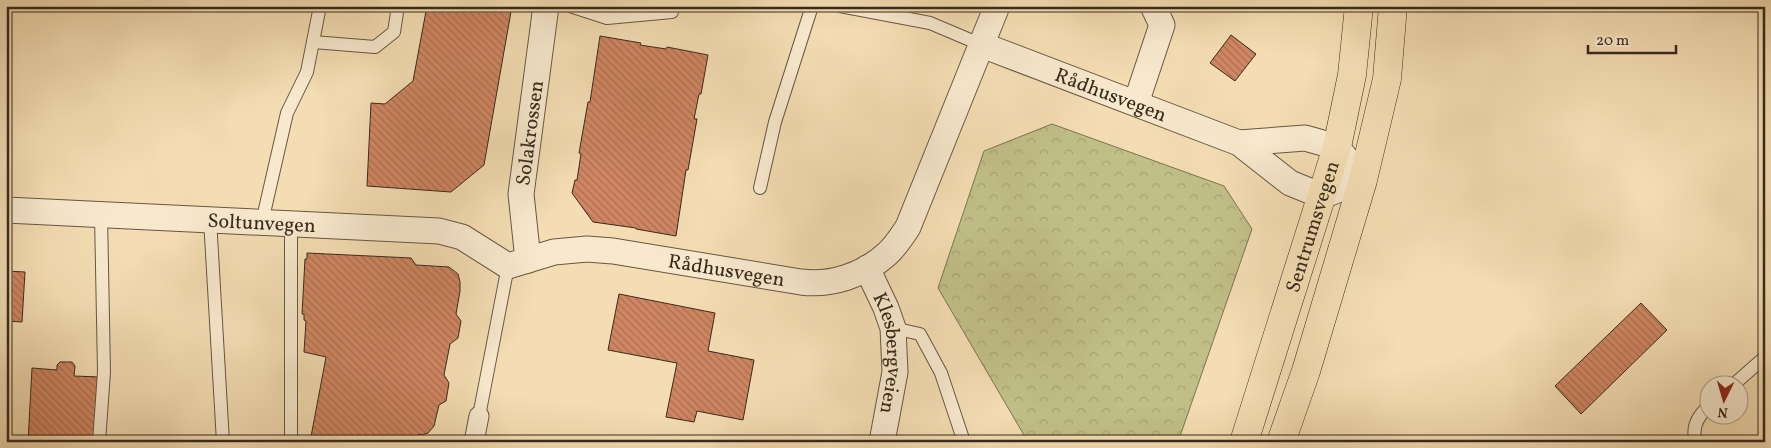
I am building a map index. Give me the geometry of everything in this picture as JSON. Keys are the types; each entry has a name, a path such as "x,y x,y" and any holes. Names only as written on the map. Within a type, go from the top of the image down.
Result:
{"main road":[{"name":"Sentrumsvegen","path":"1244,442 1337,147 1352,75 1359,6"},
{"name":"Sentrumsvegen","path":"1281,442 1306,371 1363,180 1387,79 1393,6"}],"street":[{"name":"Solakrossen","path":"518,263 521,194 546,6"},
{"name":"Rådhusvegen","path":"518,263 554,252 587,249 613,251 816,284 836,281 867,268 886,255 899,241 908,226 997,6"},
{"path":"1136,103 1162,25 1153,6"},
{"name":"Rådhusvegen","path":"982,44 1239,143 1290,183 1322,196"},
{"name":"Rådhusvegen","path":"1239,143 1305,138 1337,147"},
{"path":"1322,196 1363,180 1337,147"},
{"name":"Soltunvegen","path":"6,210 439,231 462,237 518,263"},
{"name":"Klesbergveien","path":"867,268 886,308 893,328 894,372 882,442"},
{"path":"474,442 479,416"}],"lane":[{"path":"262,222 287,113 307,72 320,6"},
{"path":"313,42 375,46 394,32 398,6"},
{"path":"570,6 607,18 672,12"},
{"path":"760,188 775,122 812,6"},
{"path":"840,6 930,23 982,44"},
{"path":"99,442 104,372 101,214"},
{"path":"210,219 224,442"},
{"path":"291,223 291,442"},
{"path":"479,416 518,263"},
{"path":"893,328 920,334 941,373 964,442"},
{"path":"1743,376 1765,357"},
{"path":"1696,442 1694,436 1695,423 1698,417"}],"green space":[{"path":"1052,124 1224,186 1252,229 1178,442 1028,442 938,288 984,151"}],"building":[{"path":"427,6 512,6 484,165 451,192 367,186 371,103 385,104 413,81"},
{"path":"1231,35 1256,54 1235,81 1210,63"},
{"path":"600,36 641,43 640,45 666,49 667,47 708,55 694,119 697,119 688,170 686,170 676,236 593,222 572,193 575,180 577,180 581,154 579,153 588,102 590,102"},
{"path":"307,253 411,258 416,265 449,267 458,274 460,291 456,314 461,321 458,338 450,344 444,375 449,383 446,401 439,405 434,426 428,433 419,434 418,442 310,442 326,357 304,352 306,321 304,320 304,314 302,314 305,259 307,259"},
{"path":"6,271 25,272 22,322 6,321"},
{"path":"619,294 715,313 708,351 754,360 743,420 697,411 694,422 666,417 677,363 608,350"},
{"path":"1641,303 1667,330 1581,414 1555,386"},
{"path":"60,362 72,362 75,366 74,376 100,377 96,442 28,442 32,368 57,370 57,365"}]}
